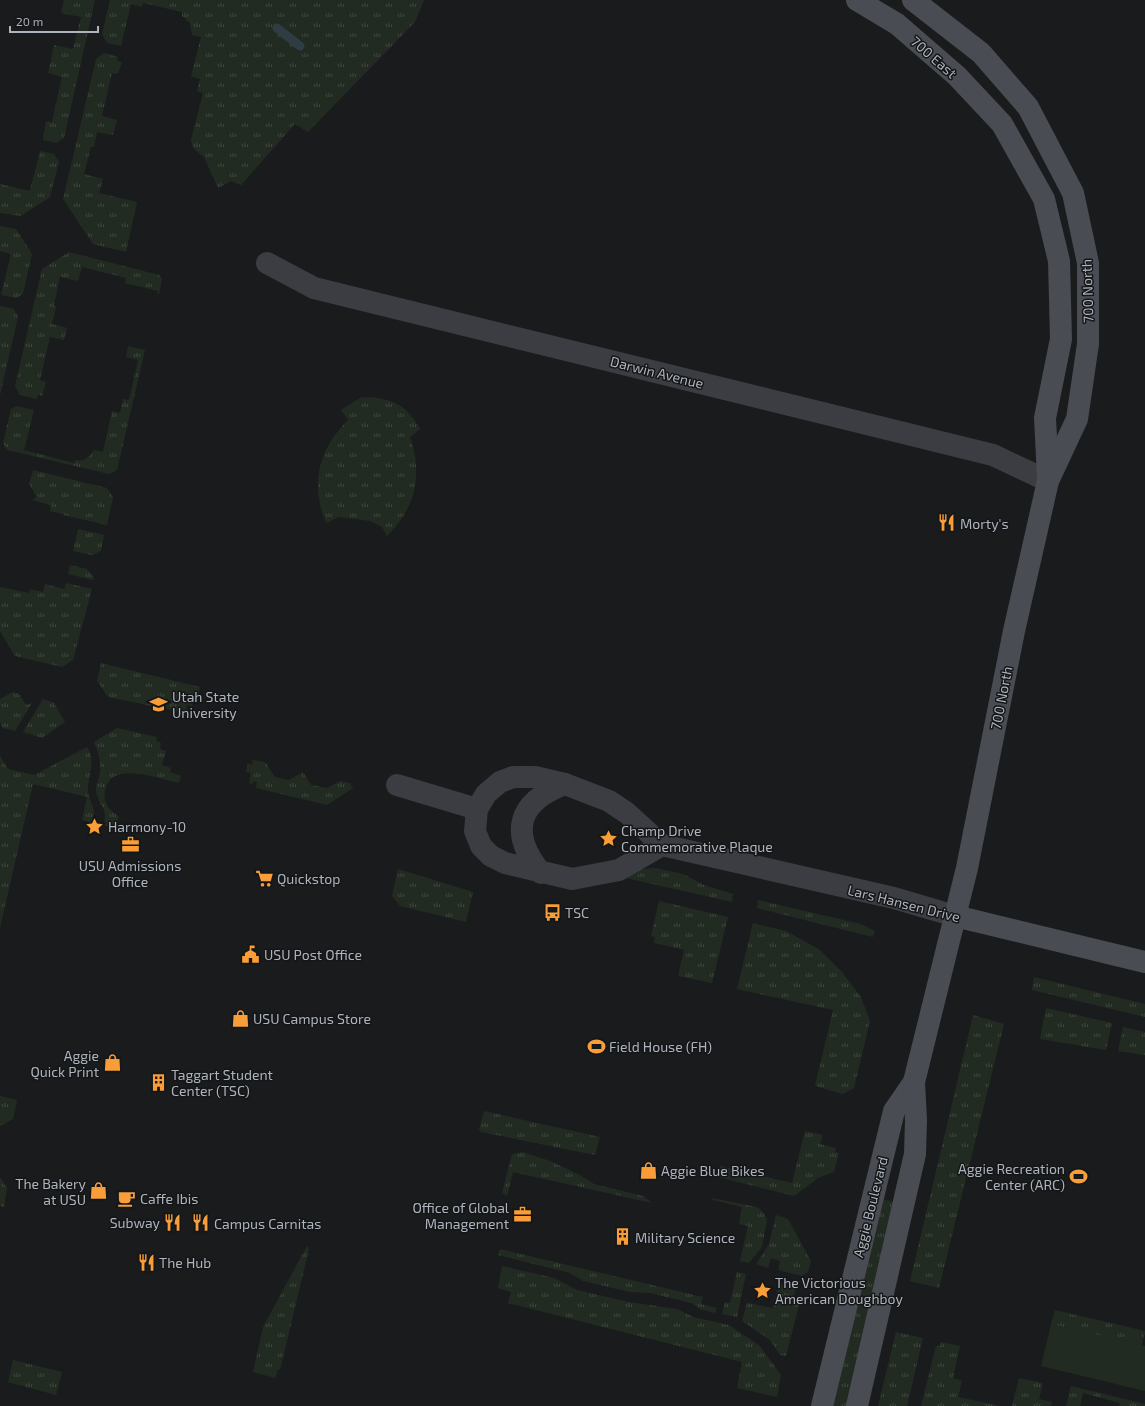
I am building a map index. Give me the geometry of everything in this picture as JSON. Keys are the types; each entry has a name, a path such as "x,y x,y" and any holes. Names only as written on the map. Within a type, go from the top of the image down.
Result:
{"main road":[{"name":"700 East","path":"857,0 896,24 957,76 1002,124"},
{"name":"700 North","path":"913,0 981,53 1028,107 1073,193 1088,263 1088,344 1077,419 1048,481 1014,631 967,868 955,916"},
{"name":"700 North","path":"1002,124 1044,199 1059,262 1061,339 1045,418 1048,481"},
{"name":"Lars Hansen Drive","path":"955,916 1145,962"},
{"name":"Aggie Boulevard","path":"857,1406 915,1154 916,1120 914,1082 955,916"},
{"name":"Aggie Boulevard","path":"822,1406 894,1111 914,1082"}],"street":[{"name":"Darwin Avenue","path":"267,263 314,288 993,455 1048,481"},
{"name":"Lars Hansen Drive","path":"477,809 491,790 500,782 513,776 535,778 565,784 608,801 627,813 662,845 894,898 955,916"},
{"path":"542,873 530,859 526,849 522,838 523,823 529,808 538,797 548,790 565,784"},
{"path":"397,785 477,809 475,831 482,846 491,856 505,863 542,873 572,879 619,870 662,845"}],"green space":[{"path":"64,0 95,0 64,138 56,143 43,140 46,121 52,122 62,77 48,73 54,45 73,49 81,17 61,13"},
{"path":"110,0 424,0 415,22 308,132 295,124 241,185 231,181 218,188 204,157 193,148 191,140 203,93 197,91 200,79 191,76 201,37 192,35 190,23 182,16 182,12 143,3 142,7 131,4 121,46 107,43 102,34"},
{"path":"104,53 118,57 117,61 122,62 118,74 112,73 102,116 117,120 113,135 97,132 94,147 91,147 84,174 103,179 99,193 137,202 126,252 93,244 63,199 96,59"},
{"path":"40,151 54,154 59,162 50,197 21,216 0,213 0,184 30,191"},
{"path":"0,226 16,229 32,254 23,294 16,298 1,295 11,254 0,251"},
{"path":"69,252 159,275 162,279 159,294 157,293 158,291 125,283 126,278 82,267 78,281 60,277 54,305 56,307 52,324 67,328 64,340 50,337 40,380 46,382 42,396 38,394 37,399 20,395 15,386 42,269"},
{"path":"0,306 14,309 18,317 0,395"},
{"path":"128,346 145,350 117,470 109,474 7,450 3,443 11,409 17,406 34,410 24,450 74,463 75,460 86,458 94,450 103,452 112,411 120,413 123,399 129,400 138,360 126,357"},
{"path":"362,397 381,399 397,404 409,413 420,429 410,437 416,464 414,490 405,514 387,536 382,527 370,521 339,517 326,523 318,494 320,468 324,455 338,431 348,420 341,410"},
{"path":"33,470 107,488 113,497 107,525 50,511 51,505 32,500 37,497 29,484"},
{"path":"78,529 104,535 101,551 92,555 73,551"},
{"path":"70,565 87,569 94,578 93,580 68,574"},
{"path":"66,583 92,589 73,660 62,667 15,656 0,631 0,587 29,593 30,589 43,592 45,584 64,589"},
{"path":"101,663 200,687 197,700 194,699 192,706 187,705 186,713 108,697 97,681"},
{"path":"13,692 19,694 26,705 32,703 15,731 3,728 0,722 0,699"},
{"path":"43,699 54,703 65,722 42,738 23,732"},
{"path":"117,728 157,737 156,741 161,743 160,749 166,751 162,765 171,768 170,772 181,776 179,783 148,775 125,773 116,776 109,781 104,795 108,806 119,817 115,828 104,825 104,810 97,797 96,790 100,773 100,765 94,742"},
{"path":"87,747 91,758 88,792 94,809 94,823 82,820 87,797 33,784 0,928 0,756 8,769 34,775"},
{"path":"253,760 265,762 275,777 289,780 303,772 311,785 327,788 340,781 350,783 353,788 327,805 256,788 257,782 254,781 252,784 249,783 251,773 246,772 248,764 252,765"},
{"path":"655,868 683,874 704,885 733,894 732,902 626,878 641,869"},
{"path":"398,869 473,892 466,922 400,906 392,896"},
{"path":"758,900 861,924 875,931 873,937 757,908"},
{"path":"659,901 728,917 712,983 678,976 684,950 654,943 655,937 651,936"},
{"path":"753,923 786,931 820,950 842,972 861,997 870,1021 854,1088 843,1094 815,1086 833,1010 737,989"},
{"path":"1034,977 1145,1004 1145,1017 1032,990"},
{"path":"1046,1008 1112,1023 1106,1050 1040,1039"},
{"path":"973,1015 1004,1024 939,1288 910,1281"},
{"path":"1123,1027 1145,1032 1145,1055 1118,1051"},
{"path":"0,1096 17,1100 13,1119 0,1126"},
{"path":"484,1111 600,1137 595,1155 481,1132 479,1129"},
{"path":"805,1131 823,1135 820,1144 836,1148 835,1152 839,1153 834,1172 818,1178 794,1196 718,1177 720,1166 792,1183"},
{"path":"523,1152 550,1161 578,1174 594,1184 643,1196 652,1203 513,1172 507,1196 502,1193 512,1154"},
{"path":"0,1177 7,1188 4,1207 0,1206"},
{"path":"712,1198 757,1207 764,1213 767,1220 762,1247 749,1263 740,1261 748,1226 739,1224 742,1207 713,1200"},
{"path":"882,1199 899,1203 850,1406 832,1406"},
{"path":"776,1215 788,1219 811,1261 808,1272 802,1276 778,1270 780,1261 771,1258 768,1268 756,1264 769,1244"},
{"path":"307,1246 309,1249 280,1370 278,1369 275,1378 253,1372 263,1327"},
{"path":"500,1249 703,1297 701,1304 717,1308 715,1313 700,1309 691,1303 650,1293 630,1292 583,1281 570,1273 498,1255"},
{"path":"502,1266 554,1278 577,1290 629,1302 677,1309 693,1317 729,1325 760,1346 781,1375 777,1397 737,1388 742,1362 508,1303 511,1292 498,1288"},
{"path":"737,1272 746,1274 737,1317 722,1314 725,1302 730,1303"},
{"path":"779,1283 796,1288 794,1296 800,1301 786,1356 780,1355 770,1340 742,1321 747,1303 773,1308"},
{"path":"1055,1310 1145,1331 1142,1346 1051,1324"},
{"path":"1051,1324 1145,1346 1145,1391 1041,1366"},
{"path":"896,1332 923,1338 907,1406 878,1406"},
{"path":"941,1342 960,1346 953,1378 962,1381 958,1397 1000,1406 921,1406 936,1346 940,1346"},
{"path":"13,1360 62,1372 56,1395 8,1382"},
{"path":"1019,1378 1043,1383 1039,1399 1052,1402 1051,1406 1012,1406"},
{"path":"1071,1386 1145,1404 1145,1406 1119,1406 1120,1403 1083,1393 1080,1406 1066,1406"}],"waterway":[{"path":"277,28 300,46"}],"place":[{"name":"Morty's","path":"947,523"},
{"name":"Utah State University","path":"159,704"},
{"name":"Harmony-10","path":"95,826"},
{"name":"Champ Drive Commemorative Plaque","path":"608,838"},
{"name":"USU Admissions Office","path":"130,845"},
{"name":"Quickstop","path":"264,878"},
{"name":"TSC","path":"552,912"},
{"name":"USU Post Office","path":"251,954"},
{"name":"USU Campus Store","path":"240,1018"},
{"name":"Field House (FH)","path":"596,1046"},
{"name":"Aggie Quick Print","path":"112,1063"},
{"name":"Taggart Student Center (TSC)","path":"158,1082"},
{"name":"Aggie Blue Bikes","path":"648,1170"},
{"name":"Aggie Recreation Center (ARC)","path":"1078,1176"},
{"name":"The Bakery at USU","path":"99,1191"},
{"name":"Caffe Ibis","path":"127,1198"},
{"name":"Office of Global Management","path":"522,1215"},
{"name":"Subway","path":"173,1222"},
{"name":"Campus Carnitas","path":"201,1223"},
{"name":"Military Science","path":"622,1237"},
{"name":"The Hub","path":"146,1262"},
{"name":"The Victorious American Doughboy","path":"762,1290"}]}
